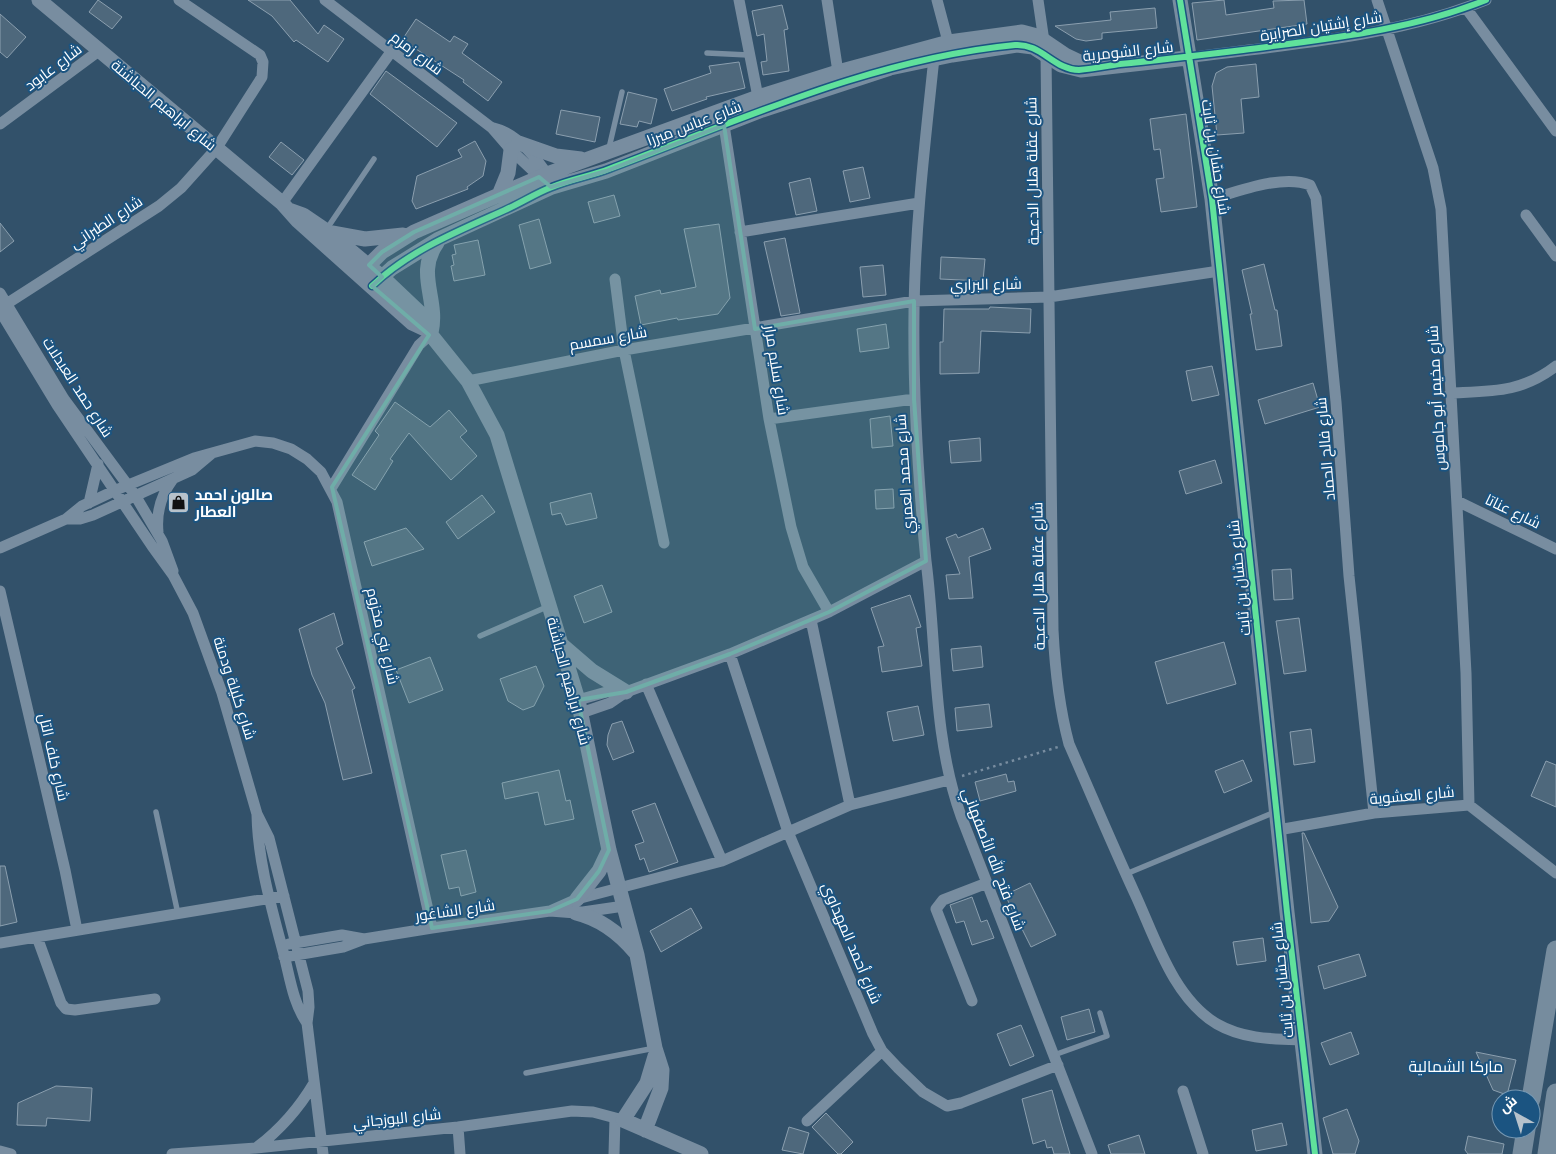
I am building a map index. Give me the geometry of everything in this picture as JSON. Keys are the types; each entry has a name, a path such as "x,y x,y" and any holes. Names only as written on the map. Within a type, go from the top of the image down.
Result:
{"main road":[{"path":"1533,1089 1556,950"},
{"path":"1546,1154 1553,1134 1556,1093"},
{"path":"1522,1154 1524,1139"}],"street":[{"name":"شارع ابراهيم الحباشنة","path":"38,0 286,207 298,221 364,270"},
{"name":"شارع الطبراني","path":"3,307 159,206 181,188 216,149 262,77 263,62 254,51 179,0"},
{"name":"شارع زمزم","path":"325,0 515,146 548,181"},
{"path":"739,0 748,55 758,98"},
{"path":"827,0 840,77"},
{"path":"937,0 950,48"},
{"name":"شارع عقلة هلال الدعجة","path":"1038,0 1046,55 1053,630 1056,676 1069,744 1169,968 1181,988 1209,1018 1224,1028 1255,1038 1302,1040"},
{"name":"شارع حسّان بن ثابت","path":"1180,0 1187,58 1212,199 1278,830 1315,1154"},
{"name":"شارع مخيمر أبو جاموس","path":"1377,0 1438,188 1444,231 1450,393 1466,673 1469,805"},
{"name":"شارع إشتيان الصرايرة","path":"1187,58 1326,40 1385,29 1466,8 1486,0"},
{"path":"1466,8 1556,131"},
{"name":"شارع عباس ميرزا","path":"377,282 392,268 439,239 548,181 582,160 608,150 758,98 950,48 1022,32 1043,39"},
{"name":"شارع الشومرية","path":"1043,39 1074,59 1091,67"},
{"name":"شارع عباس ميرزا","path":"364,270 382,252 414,232 499,195 548,181 606,171 840,77 934,58 950,48 1017,45 1033,47 1046,55"},
{"name":"شارع عابود","path":"0,124 100,50"},
{"path":"286,207 392,52"},
{"name":"شارع الشومرية","path":"1046,55 1071,69 1081,70 1091,67 1187,58"},
{"name":"شارع محمد العمري","path":"926,561 918,474 914,400 914,300 919,203 934,58"},
{"name":"شارع سليم مرار","path":"724,125 769,419 797,554 829,612"},
{"path":"499,195 508,173 515,146 582,160"},
{"name":"شارع فالح الحماد","path":"1212,199 1280,182 1296,181 1310,185 1316,198 1336,402 1349,576 1374,813"},
{"path":"740,232 919,203"},
{"name":"شارع ابراهيم الحباشنة","path":"286,207 303,215 327,231 377,282 421,314 429,333 468,381 497,435 562,645 579,707 609,850 637,955 656,1050 662,1070 661,1088 645,1130"},
{"path":"1526,215 1556,256"},
{"path":"327,231 352,238 371,239 390,238 414,232"},
{"path":"332,488 419,345 429,333 433,311 426,273 427,260 439,239"},
{"name":"شارع البراري","path":"755,329 914,300 1049,297 1219,271"},
{"path":"616,279 624,350 664,543"},
{"name":"شارع حمد العبدلات","path":"0,293 3,307 98,464 120,495"},
{"name":"شارع سمسم","path":"468,381 624,350 755,329"},
{"path":"1450,393 1519,387 1542,376 1556,366"},
{"path":"769,419 914,400"},
{"name":"شارع حمد العبدلات","path":"61,402 132,491"},
{"name":"شارع بني مخزوم","path":"132,491 194,458 255,441 273,443 291,449 307,459 321,472 332,488 341,517 432,928"},
{"name":"شارع بني مخزوم","path":"0,548 66,519 89,503 174,478 198,467 212,454"},
{"path":"89,503 98,464"},
{"path":"158,534 158,510 162,498 174,478"},
{"name":"شارع كليلة ودمنة","path":"132,491 158,534 169,558 173,575"},
{"name":"شارع بني مخزوم","path":"66,519 86,518 120,495"},
{"name":"شارع كليلة ودمنة","path":"120,495 173,575 194,613 209,652 257,814 269,838 309,999 307,1023 323,1154"},
{"name":"شارع عناتا","path":"1457,501 1556,548"},
{"path":"579,707 610,691 626,692 730,654 811,620 926,561"},
{"name":"شارع فتح الله الأصفهاني","path":"926,561 937,688 949,780 1092,1154"},
{"name":"شارع خلف التل","path":"0,591 65,870 77,930"},
{"path":"811,620 850,805"},
{"path":"562,645 592,671 626,692"},
{"name":"شارع أحمد المهداوي","path":"730,654 788,832 882,1051 923,1092 947,1106 961,1103 1056,1060"},
{"path":"646,684 722,861"},
{"name":"شارع الشاغور","path":"577,906 620,889 722,861 850,805 949,780"},
{"name":"شارع العشوية","path":"1278,830 1374,813 1469,805 1556,873"},
{"name":"شارع كليلة ودمنة","path":"257,814 260,850 281,945 296,1003 307,1023"},
{"path":"609,850 599,871 577,906 614,930 637,955"},
{"path":"972,1001 936,909 943,900 987,883"},
{"path":"0,942 284,896"},
{"name":"شارع الشاغور","path":"281,945 297,949 343,947 364,939 577,906 624,906"},
{"path":"37,937 61,1003 66,1009 75,1010 156,998"},
{"name":"شارع الشاغور","path":"284,957 297,949"},
{"name":"شارع ابراهيم الحباشنة","path":"619,1119 647,1083 656,1050"},
{"path":"807,1120 882,1051"},
{"path":"256,1148 283,1126 314,1083"},
{"path":"1183,1092 1203,1154"},
{"name":"شارع البوزجاني","path":"172,1154 256,1148 458,1127 572,1111 586,1111 619,1119"},
{"path":"614,1154 619,1119 701,1154"},
{"path":"458,1127 460,1154"},
{"path":"0,1151 10,1154"}],"lane":[{"path":"707,53 748,55"},
{"path":"608,150 622,92"},
{"path":"327,231 374,160"},
{"path":"480,636 549,606"},
{"path":"1126,874 1277,811"},
{"path":"156,812 178,914"},
{"path":"1056,1060 1107,1036 1100,1014"},
{"path":"526,1073 656,1050"}],"path":[{"path":"949,780 1069,744"}],"highlighted area":[{"path":"724,125 755,329 914,301 914,399 926,561 829,612 730,654 626,692 578,700 609,850 599,871 577,899 550,911 432,928 332,487 429,335 372,286 382,277 369,265 382,252 414,232 539,177 551,187 606,171"}],"building":[{"path":"98,0 122,17 112,29 89,12"},
{"path":"248,0 290,0 318,34 324,25 344,39 328,62 296,40 294,42 272,16"},
{"path":"1224,0 1226,15 1274,8 1273,1 1304,0 1307,24 1197,40 1192,3"},
{"path":"782,5 788,29 784,30 789,71 763,75 761,62 767,61 764,34 757,36 752,11"},
{"path":"1155,8 1157,28 1102,33 1102,39 1086,41 1076,39 1055,26 1111,20 1110,12"},
{"path":"0,14 26,37 7,58 0,52"},
{"path":"416,19 450,42 454,36 468,44 462,53 502,82 488,101 463,82 464,80 402,40"},
{"path":"739,62 745,88 706,97 707,99 672,111 664,89 711,73 709,66"},
{"path":"1256,64 1259,97 1241,99 1244,133 1217,135 1212,86 1216,73 1227,67"},
{"path":"386,71 457,123 437,147 370,94"},
{"path":"628,92 657,99 651,124 639,121 637,127 620,124"},
{"path":"561,110 600,117 595,142 556,134"},
{"path":"1186,114 1197,207 1161,212 1156,179 1164,178 1160,149 1154,150 1150,119"},
{"path":"475,141 486,161 483,176 467,187 468,189 416,209 412,201 417,176 462,157 458,150"},
{"path":"281,142 304,160 292,175 269,157"},
{"path":"863,167 870,198 850,202 843,171"},
{"path":"810,178 817,211 796,215 789,183"},
{"path":"614,195 620,216 594,223 588,202"},
{"path":"539,219 551,263 530,269 519,225"},
{"path":"0,223 14,241 0,252"},
{"path":"719,224 730,298 718,314 678,320 677,318 641,325 635,296 660,290 661,294 696,287 684,229"},
{"path":"785,238 800,313 781,316 764,242"},
{"path":"478,240 485,275 454,281 451,266 454,265 452,255 456,254 454,245"},
{"path":"941,257 985,259 983,281 940,279"},
{"path":"1264,264 1275,310 1277,310 1282,346 1256,350 1250,314 1252,314 1242,270"},
{"path":"883,265 886,295 863,297 860,267"},
{"path":"990,307 1031,309 1030,333 981,331 979,373 940,374 940,342 943,342 944,309 989,309"},
{"path":"886,324 889,348 860,352 857,329"},
{"path":"1212,366 1219,395 1192,401 1186,371"},
{"path":"1313,383 1320,407 1265,424 1258,400"},
{"path":"395,402 430,427 449,410 467,431 460,437 477,456 451,480 409,433 390,459 393,461 375,490 352,475 379,435 375,431"},
{"path":"890,416 893,446 872,448 870,419"},
{"path":"980,438 981,461 951,463 949,441"},
{"path":"1215,460 1222,483 1186,494 1179,471"},
{"path":"893,489 894,508 876,509 875,490"},
{"path":"591,493 597,518 566,525 561,513 552,515 550,503"},
{"path":"482,495 495,512 458,539 446,522"},
{"path":"406,528 424,549 372,566 364,542"},
{"path":"983,528 991,549 969,557 973,598 949,599 946,575 960,574 946,538 956,534 958,538"},
{"path":"1291,569 1293,599 1274,600 1272,570"},
{"path":"602,585 612,612 584,623 574,596"},
{"path":"910,595 921,627 916,628 922,666 882,672 878,647 884,646 871,608"},
{"path":"334,613 343,644 336,648 355,688 352,690 372,773 343,780 325,703 312,675 299,629"},
{"path":"1299,618 1306,671 1284,674 1276,621"},
{"path":"1224,642 1236,684 1167,704 1155,662"},
{"path":"981,646 983,667 953,671 951,649"},
{"path":"430,657 443,690 409,703 396,670"},
{"path":"536,666 544,686 534,706 523,710 508,701 500,679"},
{"path":"989,704 992,727 957,731 955,708"},
{"path":"918,706 924,735 893,741 887,712"},
{"path":"622,721 634,752 613,760 607,745 608,735 612,724"},
{"path":"1311,729 1315,762 1294,765 1290,732"},
{"path":"1243,760 1252,781 1224,793 1215,771"},
{"path":"1546,761 1556,765 1556,807 1531,796"},
{"path":"559,770 566,801 570,800 574,819 545,825 538,792 505,799 502,783"},
{"path":"1006,774 1008,782 1014,781 1016,791 980,801 975,782"},
{"path":"655,803 678,862 649,872 644,858 640,860 635,845 644,842 632,811"},
{"path":"1302,833 1304,833 1338,907 1329,921 1311,923"},
{"path":"466,850 476,892 461,896 459,887 449,889 441,855"},
{"path":"0,866 5,866 17,922 0,926"},
{"path":"1030,883 1056,935 1031,947 1005,895"},
{"path":"972,897 981,922 987,920 994,938 972,945 964,921 956,923 950,905"},
{"path":"691,908 702,928 661,952 650,931"},
{"path":"1263,938 1266,961 1237,965 1233,942"},
{"path":"1359,954 1366,976 1324,989 1318,966"},
{"path":"1089,1009 1095,1032 1067,1040 1061,1017"},
{"path":"1021,1025 1034,1056 1010,1066 997,1034"},
{"path":"1351,1032 1359,1054 1330,1065 1321,1043"},
{"path":"1476,1052 1516,1060 1509,1089 1493,1089"},
{"path":"56,1086 92,1088 90,1121 47,1118 46,1126 17,1125 18,1103"},
{"path":"1052,1090 1070,1154 1054,1154 1052,1147 1047,1148 1045,1140 1033,1144 1022,1099"},
{"path":"1347,1109 1359,1141 1355,1154 1333,1154 1323,1118"},
{"path":"826,1113 853,1142 841,1154 838,1154 812,1127"},
{"path":"1282,1123 1287,1145 1256,1151 1252,1130"},
{"path":"789,1127 809,1133 803,1154 782,1150"},
{"path":"1139,1135 1145,1154 1111,1154 1108,1145"},
{"path":"1468,1136 1504,1144 1502,1154 1468,1154 1465,1150"}],"cycle path":[{"path":"1180,0 1212,199 1287,912 1315,1154"},
{"path":"372,286 402,262 435,242 546,189 609,169 808,94 910,63 962,52 1015,45 1032,48 1070,69 1084,70 1336,38 1397,27 1457,11 1486,0"}],"place":[{"name":"صالون احمد العطار","path":"179,503"}],"district":[{"name":"ماركا الشمالية","path":"1456,1066"}]}
